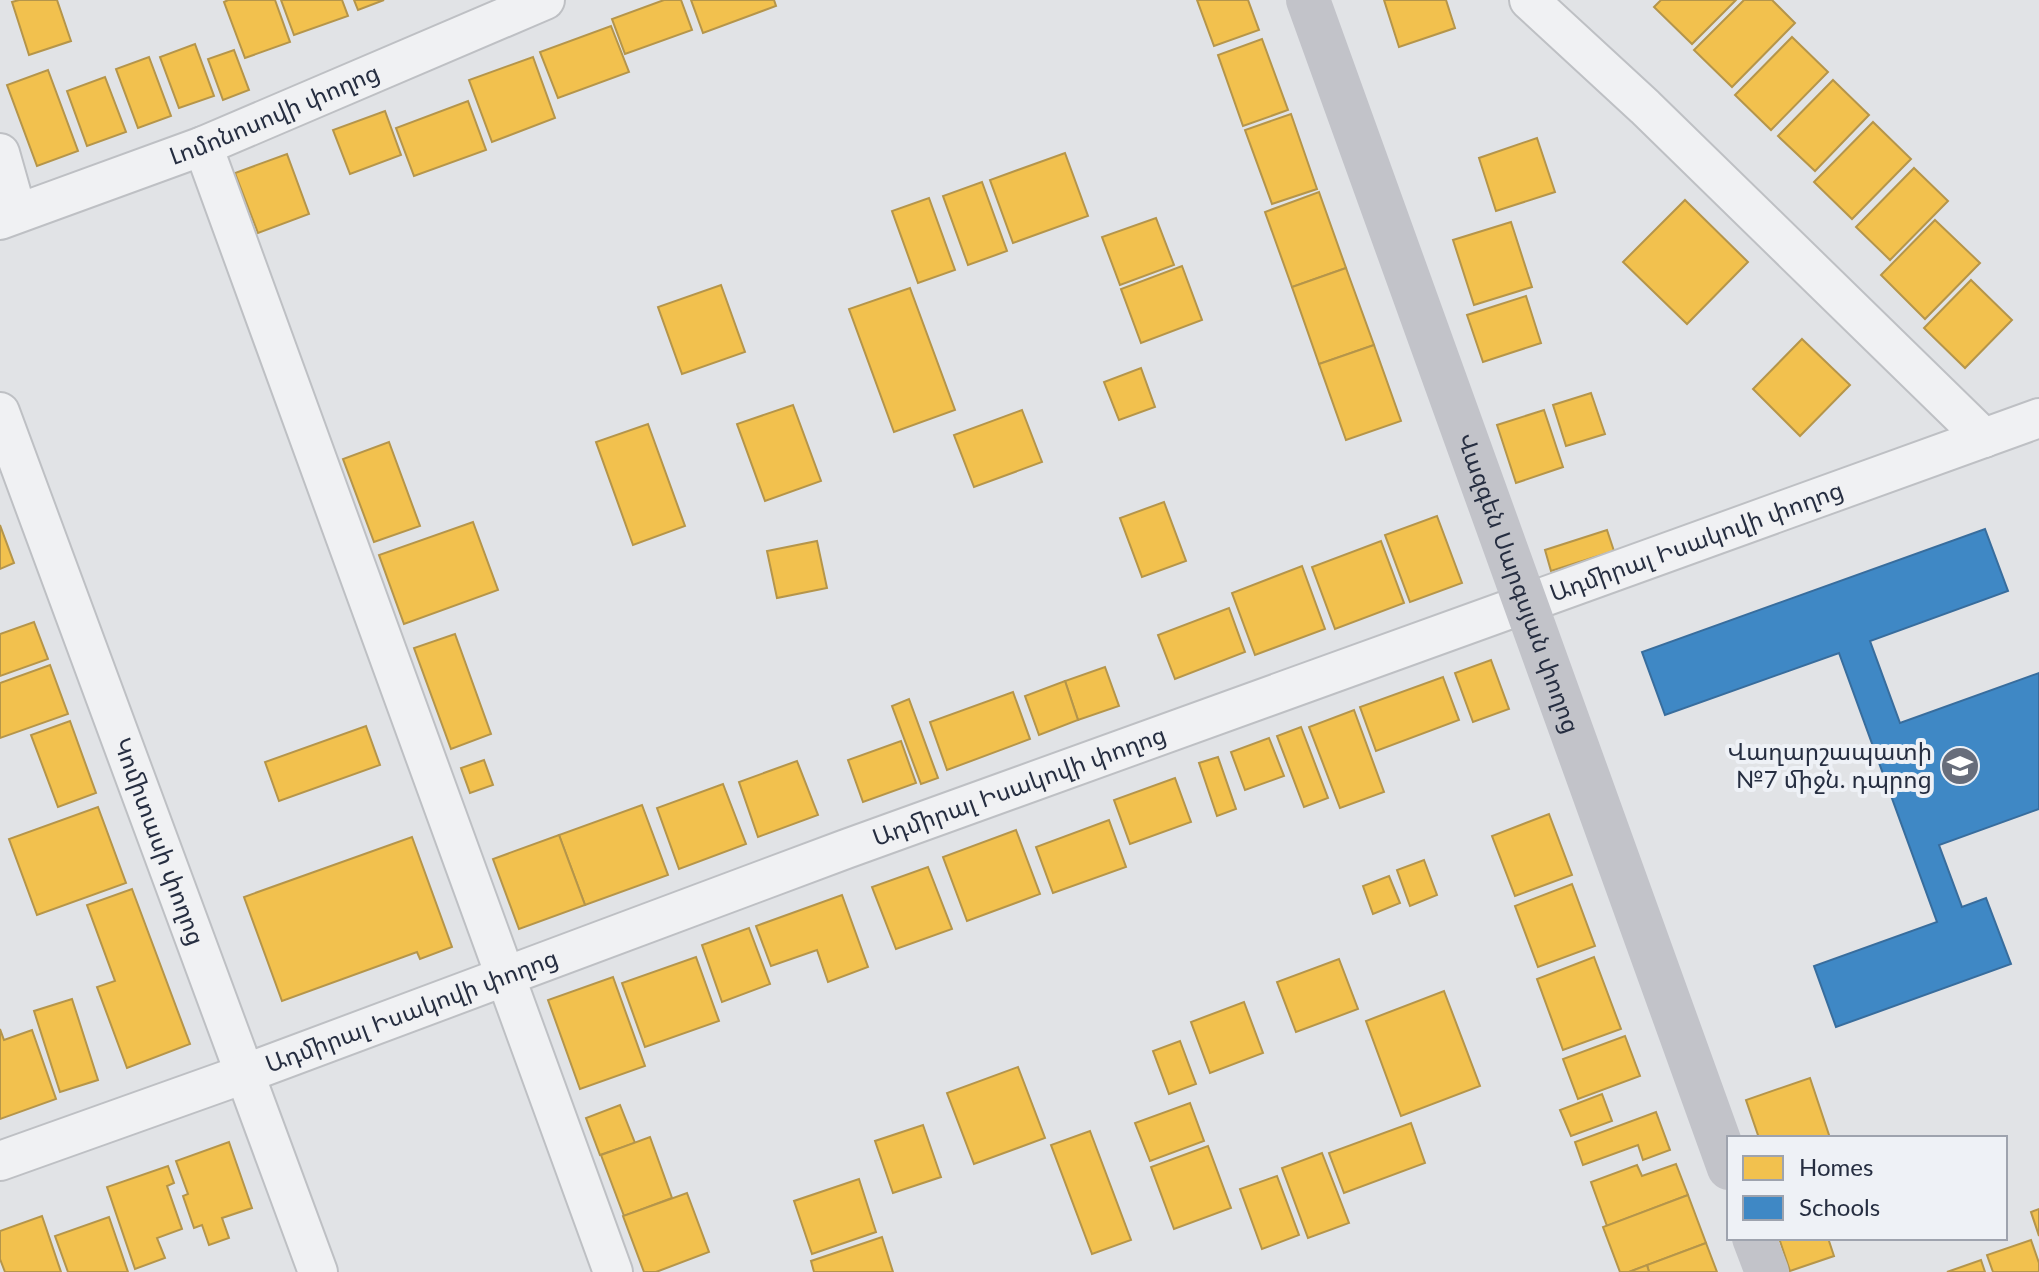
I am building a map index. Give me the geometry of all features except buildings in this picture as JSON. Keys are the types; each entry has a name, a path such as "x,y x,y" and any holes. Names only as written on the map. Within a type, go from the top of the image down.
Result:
{"street":[{"name":"Լոմոնոսովի փողոց","path":"9,217 203,146 489,11 545,0"},
{"name":"Վազգեն Սարգսյան փողոց","path":"1308,0 1727,1162"},
{"path":"1529,0 1645,107 1984,438"},
{"path":"203,146 613,1272"},
{"path":"0,153 9,217"},
{"name":"Կոմիտասի փողոց","path":"0,412 318,1272"},
{"name":"Ադմիրալ Իսակովի փողոց","path":"0,1161 2039,418"},
{"path":"1755,1240 1767,1272"}],"place":[{"name":"Վաղարշապատի №7 միջն. դպրոց","path":"1960,766"}]}
